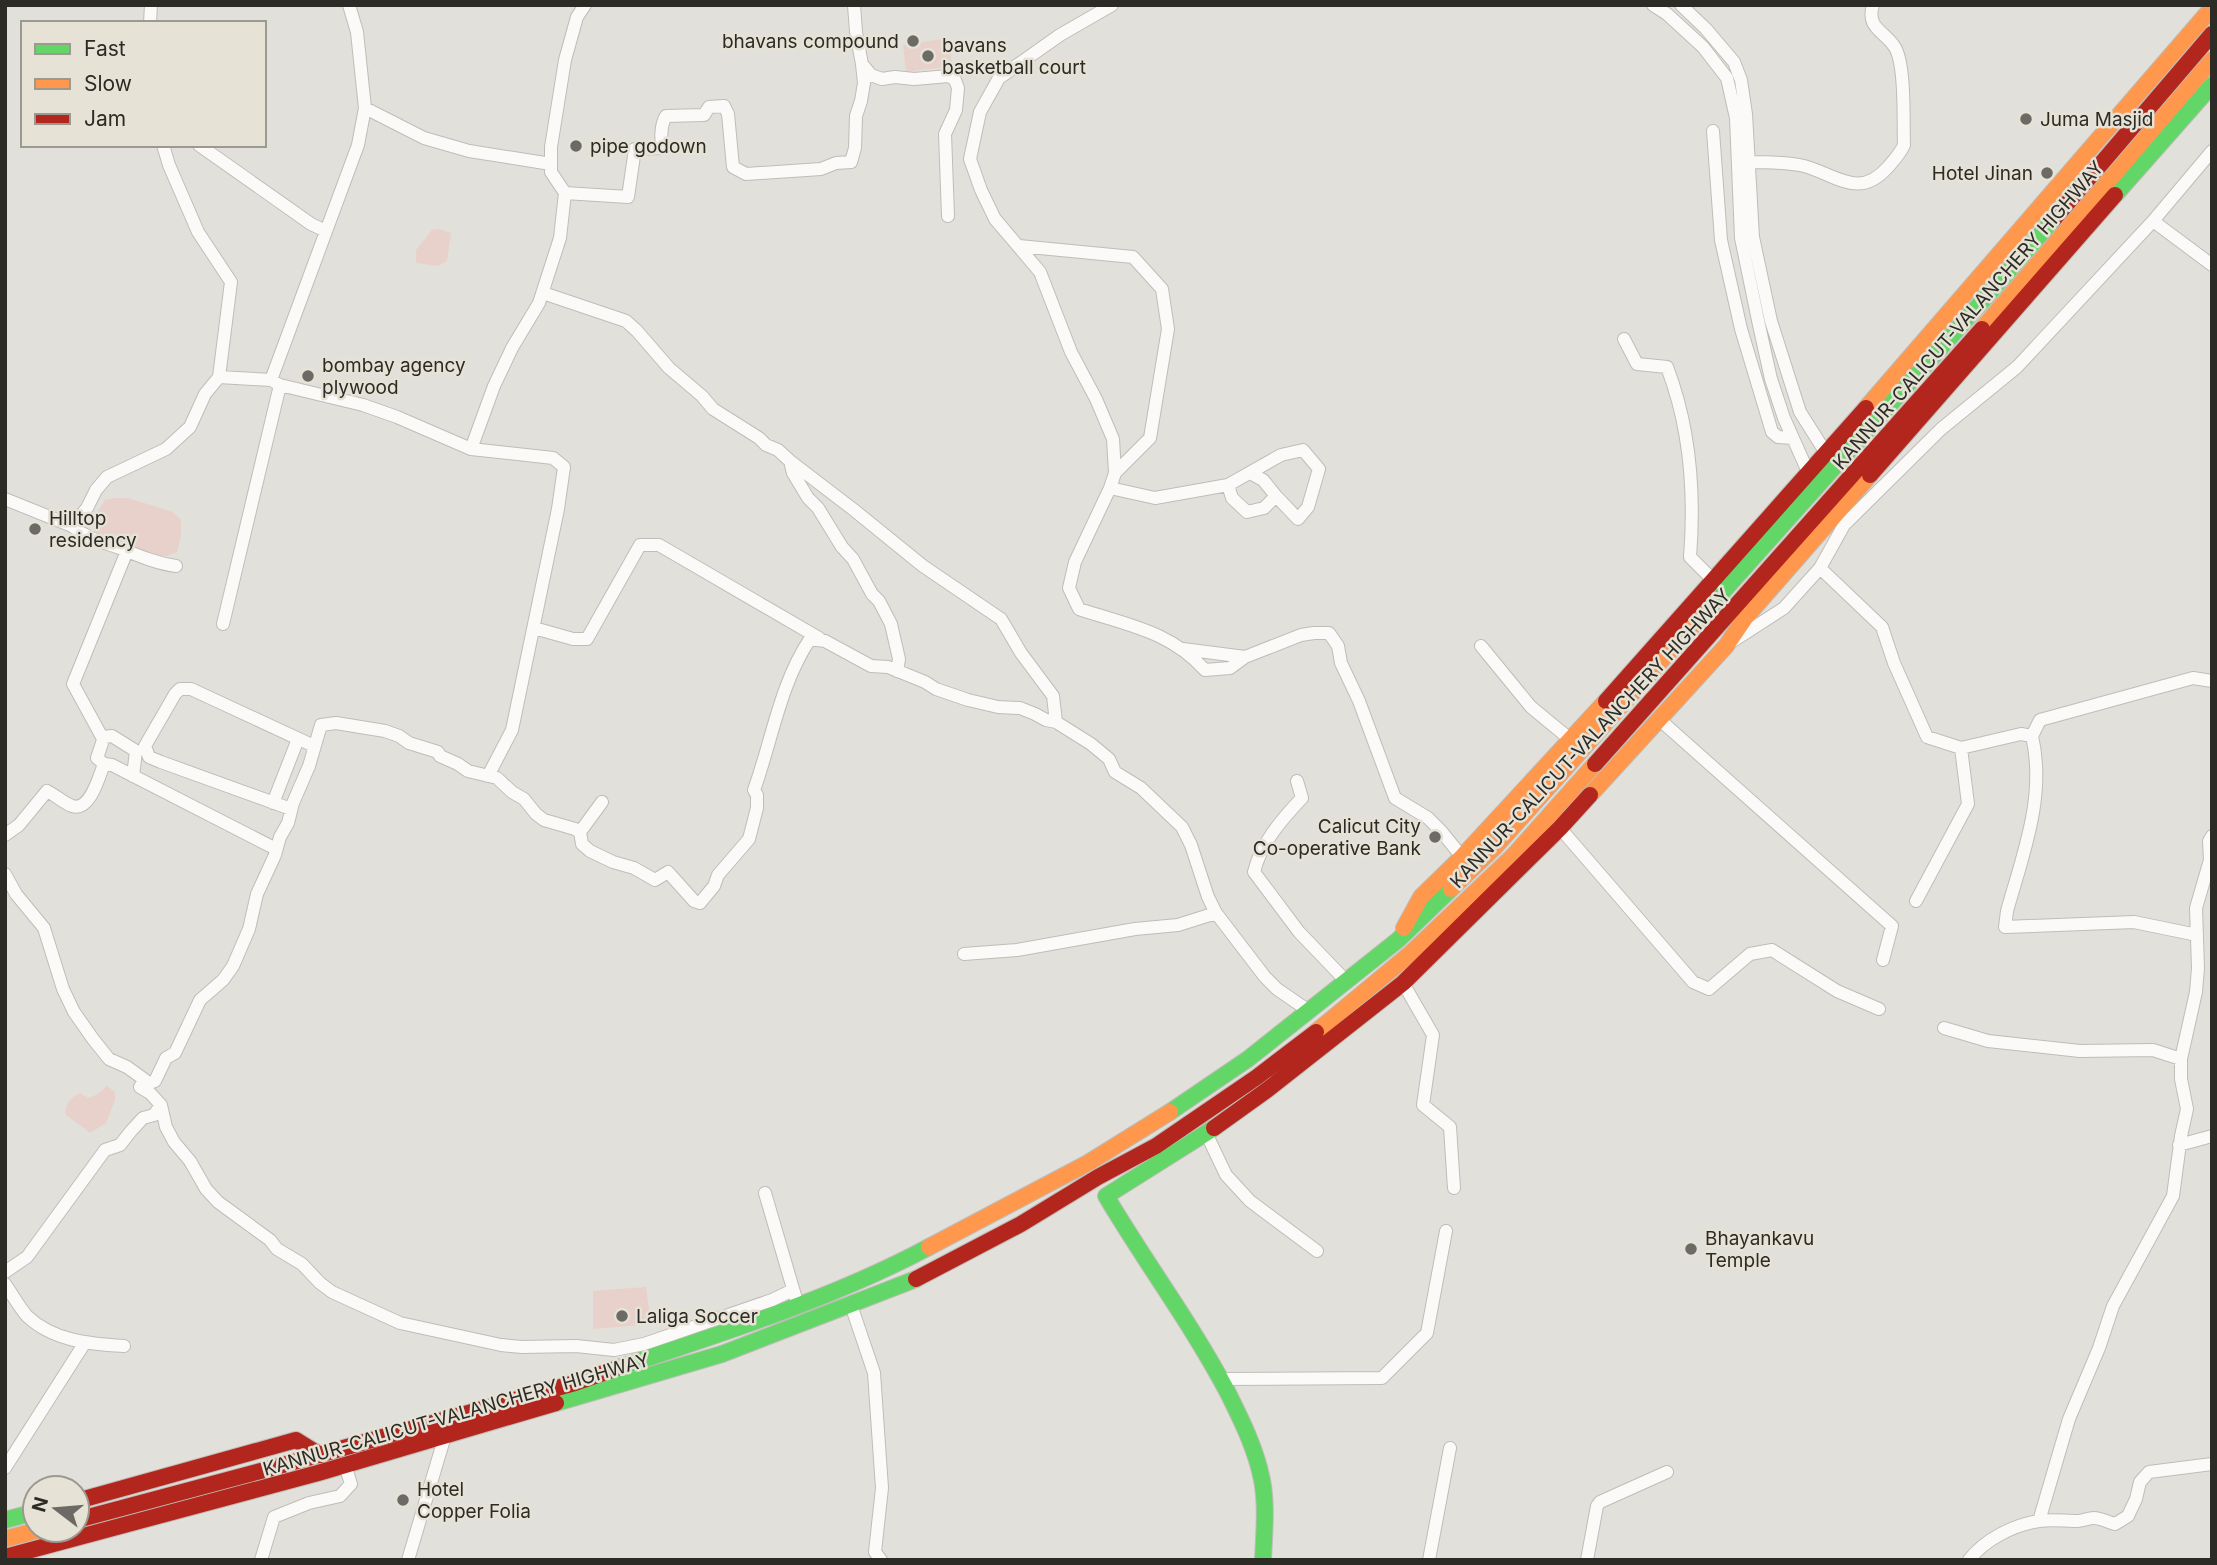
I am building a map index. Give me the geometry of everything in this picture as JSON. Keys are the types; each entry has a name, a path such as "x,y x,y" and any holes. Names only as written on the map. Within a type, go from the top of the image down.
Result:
{"main road":[{"path":"1398,940 1421,897 1571,740 1809,474 2212,8"},
{"name":"KANNUR-CALICUT-VALANCHERY HIGHWAY","path":"91,1516 320,1455 575,1382 795,1298 902,1262 1087,1163 1150,1125 1248,1059 1398,940 1494,847 1987,296 2212,34"},
{"name":"KANNUR-CALICUT-VALANCHERY HIGHWAY","path":"5,1557 345,1465 722,1354 920,1277 1021,1224 1098,1177 1156,1146 1257,1077 1325,1024 1410,954 1514,855 2017,289 2212,60"},
{"path":"1263,1560 1264,1489 1251,1439 1214,1366 1123,1227 1106,1196 1206,1133 1267,1090 1404,983 1560,828 1726,646 1745,618 2212,85"},
{"path":"91,1497 296,1440 320,1455"}],"street":[{"path":"223,624 276,383 326,231 358,145 365,108 357,32 349,5"},
{"path":"565,192 628,197 635,149 663,148 662,122 666,116 704,115 709,107 716,106 724,106 728,114 733,167 746,174 821,169 836,163 851,162 855,148 856,116 862,101 864,83 854,5"},
{"path":"1112,5 1060,35 999,78 980,112 970,159 995,219 1040,272 1071,352 1113,439 1115,473 1075,562 1069,588 1079,609 1139,627 1174,643 1191,655 1205,670 1230,668 1245,657 1301,635 1329,633 1338,646 1341,663 1359,701 1395,798 1428,818 1462,857"},
{"path":"1653,5 1667,14 1703,47 1727,78 1736,118 1741,238 1771,379 1809,474"},
{"path":"1681,5 1734,62 1741,80 1746,114 1753,237 1771,321 1800,412 1826,453"},
{"path":"1749,162 1798,165 1850,184 1867,184 1879,177 1900,154 1903,145 1903,84 1895,47 1872,22 1873,5"},
{"path":"471,449 494,386 512,348 539,303 560,238 565,192 551,172 551,147 565,60 581,6"},
{"path":"862,64 876,78 949,76 956,80 956,110 945,134 948,216"},
{"path":"365,108 424,138 469,150 551,164"},
{"path":"1713,131 1721,240 1741,329 1772,432 1778,437 1793,438"},
{"path":"72,526 107,477 166,449 190,427 205,394 219,377 232,282 198,232 164,147"},
{"path":"202,147 311,224 326,231"},
{"path":"1726,646 1784,608 1820,568 1844,525 1941,429 2017,367 2153,221 2212,152"},
{"path":"2153,221 2212,265"},
{"path":"1019,246 1133,257 1162,289 1168,329 1150,438 1115,473"},
{"path":"543,293 626,321 669,368 713,409 766,445 778,450 923,566 1001,619 1021,653 1053,696 1056,722"},
{"path":"1624,339 1637,364 1667,367 1676,390 1682,414 1694,510 1690,557 1713,580"},
{"path":"219,377 276,383 363,405 397,416 471,449 553,458 564,467 558,509 512,730 488,776"},
{"path":"1110,488 1155,498 1228,485 1281,455 1303,450 1319,469 1308,507 1298,519 1263,480 1250,473"},
{"path":"790,461 793,473 808,498 818,508 842,547 853,559 891,624 899,659 897,671"},
{"path":"1228,485 1232,498 1247,512 1264,508 1276,496"},
{"path":"5,499 72,526 84,536 149,560 176,566"},
{"path":"534,628 573,639 587,639 640,545 659,545 871,666 888,667 936,689 981,704 998,708 1020,708 1056,722 1091,744 1109,759 1115,772 1141,788 1182,827 1216,914 1265,977 1277,989 1309,1010"},
{"path":"103,739 73,684 127,551"},
{"path":"1820,568 1882,626 1894,663 1927,737 1961,748 2021,734 2032,736"},
{"path":"141,1087 155,1081 166,1058 175,1053 200,1000 223,981 233,966 249,929 257,894 309,766 321,725 328,723 360,726 399,736 409,743 438,752 440,756 468,771 497,778 524,799 544,820 575,828 580,832 582,844 590,851 634,868 655,880 668,872 694,901 700,903 718,875 749,839 757,808 757,795 754,790 764,762 766,747 800,653 810,639 825,642"},
{"path":"1481,646 1531,706 1571,740"},
{"path":"1181,648 1245,657"},
{"path":"2197,935 2134,922 2005,927 2034,815 2037,759 2032,736 2040,720 2193,678 2212,681"},
{"path":"291,809 149,757 145,746 175,694 180,689 191,689 314,746"},
{"path":"1660,720 1892,926 1883,960"},
{"path":"132,776 136,751 112,736 104,737 97,758 104,764 112,765 132,776 276,849"},
{"path":"273,803 298,739"},
{"path":"1916,901 1968,804 1961,748"},
{"path":"5,835 19,825 47,790 73,807 82,806 88,801 104,764"},
{"path":"1297,781 1302,797 1258,855 1254,872 1299,932 1346,981"},
{"path":"580,832 602,802"},
{"path":"1560,828 1693,982 1709,989 1750,954 1772,950 1837,991 1879,1009"},
{"path":"2039,1521 2069,1419 2099,1348 2113,1306 2173,1196 2179,1145 2187,1109 2181,1079 2181,1059 2196,992 2196,908 2210,860 2209,841 2212,836"},
{"path":"5,874 16,894 44,928 63,989 74,1012 109,1059 127,1067 145,1080 141,1087"},
{"path":"964,954 1017,950 1135,929 1178,925 1216,914"},
{"path":"1404,983 1433,1035 1423,1105 1450,1126 1454,1188"},
{"path":"1944,1028 1988,1041 2080,1051 2153,1050 2181,1059"},
{"path":"141,1087 161,1105 166,1127 174,1142 218,1202 302,1264 332,1292 401,1323 501,1345 576,1346 614,1350 644,1344 772,1300 795,1298 765,1193"},
{"path":"5,1272 27,1257 105,1150 120,1145 144,1118 154,1115 161,1105"},
{"path":"2172,1114 2187,1109"},
{"path":"1206,1133 1226,1175 1250,1201 1317,1251"},
{"path":"2179,1145 2212,1136"},
{"path":"1221,1379 1382,1378 1427,1333 1446,1231"},
{"path":"5,1284 27,1315 48,1331 84,1343 124,1346"},
{"path":"851,1305 874,1373 882,1488 876,1557"},
{"path":"5,1468 84,1343"},
{"path":"408,1560 445,1436"},
{"path":"1429,1560 1450,1448"},
{"path":"1969,1560 1990,1540 2018,1526 2039,1521 2095,1518 2115,1524 2128,1516 2140,1482 2149,1472 2212,1464"},
{"path":"261,1560 274,1517 309,1503 340,1496 351,1484 345,1465"},
{"path":"1587,1560 1600,1502 1667,1472"}],"shaded area":[{"name":"bavans basketball court","path":"949,38 952,66 906,72 903,45"},
{"path":"432,230 451,233 447,261 438,266 416,263 416,250"},
{"path":"128,498 173,512 181,520 177,552 158,556 97,536 96,521 99,509 105,500"},
{"path":"107,1086 115,1092 115,1100 106,1123 90,1133 65,1114 68,1104 80,1093 88,1098"},
{"name":"Laliga Soccer","path":"646,1287 651,1324 593,1329 593,1291"}],"traffic: fast":[{"path":"2115,195 2212,85"},
{"path":"1702,615 2053,220"},
{"path":"1170,1112 1248,1059 1398,940 1451,889"},
{"path":"1214,1128 1106,1196 1213,1366 1247,1434 1264,1490 1263,1560"},
{"path":"615,1369 814,1299 929,1247"},
{"path":"556,1403 722,1354 916,1279"},
{"path":"5,1520 21,1516"}],"traffic: slow":[{"path":"1866,408 2212,8"},
{"path":"1982,329 2212,60"},
{"path":"1590,795 1726,646 1745,618 1870,475"},
{"path":"1451,889 1495,847 1702,615"},
{"path":"1404,928 1421,897 1462,857 1606,701"},
{"path":"1316,1032 1410,954 1514,855 1595,764"},
{"path":"929,1247 1088,1163 1170,1112"},
{"path":"5,1539 21,1535"}],"traffic: jam":[{"path":"2053,220 2212,34"},
{"path":"1870,475 2115,195"},
{"path":"1595,764 1982,329"},
{"path":"1606,701 1866,408"},
{"path":"1214,1128 1267,1090 1403,983 1590,795"},
{"path":"916,1279 1021,1224 1098,1177 1156,1146 1257,1077 1316,1032"},
{"path":"91,1516 575,1383 615,1369"},
{"path":"5,1557 318,1473 556,1403"},
{"path":"91,1497 296,1440 320,1455"}],"place":[{"name":"bhavans compound","path":"913,41"},
{"name":"bavans basketball court","path":"928,56"},
{"name":"Juma Masjid","path":"2026,119"},
{"name":"pipe godown","path":"576,146"},
{"name":"Hotel Jinan","path":"2047,173"},
{"name":"bombay agency plywood","path":"308,376"},
{"name":"Hilltop residency","path":"35,529"},
{"name":"Calicut City Co-operative Bank","path":"1435,837"},
{"name":"Bhayankavu Temple","path":"1691,1249"},
{"name":"Laliga Soccer","path":"622,1316"},
{"name":"Hotel Copper Folia","path":"403,1500"}]}
